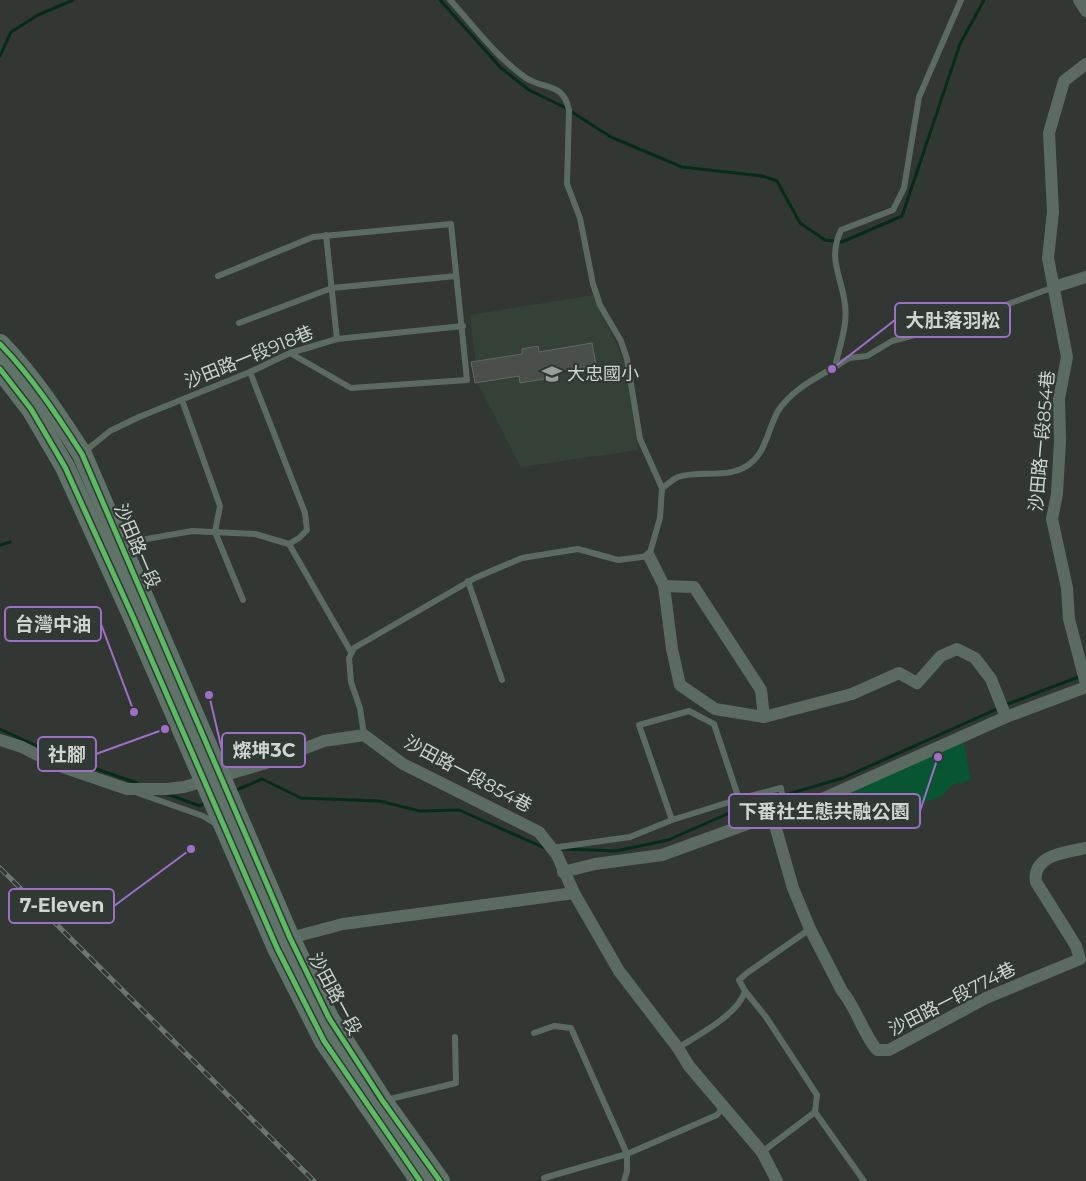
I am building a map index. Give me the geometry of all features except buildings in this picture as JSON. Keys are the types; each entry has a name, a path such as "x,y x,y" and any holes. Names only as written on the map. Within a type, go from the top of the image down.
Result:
{"main road":[{"name":"沙田路一段","path":"0,344 49,402 213,778"},
{"name":"沙田路一段","path":"0,369 73,460 120,544 213,778"},
{"path":"213,778 226,808"},
{"name":"沙田路一段","path":"226,808 227,831 277,948 324,1041 420,1181"},
{"name":"沙田路一段","path":"226,808 329,1018 382,1100 440,1181"}],"street":[{"path":"1080,0 1086,11"},
{"name":"沙田路一段854巷","path":"364,735 403,764 540,832 552,848 563,872 594,864 662,855 772,815 786,815 1006,717 1086,686 1069,619 1067,588 1052,520 1058,494 1059,399 1067,357 1048,258 1053,212 1048,133 1064,81 1086,64"},
{"path":"1054,288 1086,277"},
{"path":"649,556 664,586 672,649 680,685 715,709 764,717 852,694 899,673 917,683 941,656 957,648 976,658 990,679 1006,717"},
{"path":"664,586 694,588 761,690 764,717"},
{"path":"0,740 22,747 57,765 127,789 184,787 266,763 324,741 364,735"},
{"name":"沙田路一段774巷","path":"772,815 793,888 810,929 842,992 849,999 867,1038 877,1050 889,1050 986,998 1080,959 1076,946 1036,882 1035,874 1042,861 1062,853 1086,848"},
{"path":"563,872 619,971 678,1048 689,1066 762,1152 777,1181"},
{"path":"290,938 343,924 574,893"}],"lane":[{"path":"364,735 360,708 352,682 349,658 354,648 468,581 522,558 578,549 618,560 649,556 660,518 662,488 640,439 627,359 621,341 600,305 593,284 580,218 567,184 569,110 563,94 528,79 512,68 450,0"},
{"path":"835,367 846,306 833,253 835,243 841,230 893,210 904,188 919,97 961,0"},
{"path":"218,276 313,237 451,224 463,326 466,380 351,388 290,353"},
{"path":"326,235 336,339"},
{"path":"240,323 332,288 456,276"},
{"path":"662,488 678,477 732,472 751,463 759,454 778,412 789,397 803,386 850,358 868,356 892,342 949,326 1054,288"},
{"name":"沙田路一段918巷","path":"73,460 110,432 290,353 336,339 463,326"},
{"path":"250,372 306,513 307,530 289,544"},
{"path":"182,400 220,506 215,532 243,600"},
{"path":"120,544 192,530 256,534 289,544 352,652"},
{"path":"468,581 502,680"},
{"path":"672,820 639,725 689,711 714,724 739,799"},
{"path":"552,848 630,837 672,820 781,788 786,815"},
{"path":"127,789 203,816 227,831"},
{"path":"810,929 739,980 745,991 766,1017 817,1095 815,1112 864,1181"},
{"path":"678,1048 722,1020 743,998 745,991"},
{"path":"534,1033 554,1026 571,1028 627,1154 628,1171 624,1181"},
{"path":"382,1100 456,1083 455,1037"},
{"path":"544,1178 627,1154 717,1115 724,1106"},
{"path":"762,1152 815,1112"}],"shaded area":[{"name":"大忠國小","path":"594,295 625,364 638,450 521,467 478,384 470,315"}],"green space":[{"path":"962,734 971,780 952,785 939,798 894,810 879,804 867,792 837,802 826,800"}],"waterway":[{"path":"0,56 11,32 38,15 73,0"},
{"path":"440,0 501,68 529,90 564,107 611,137 682,167 762,176 777,181 800,223 825,240 842,242 902,216 960,44 984,0"},
{"path":"0,545 10,542"},
{"path":"1005,705 1081,676"},
{"path":"563,849 616,851 668,840 743,807 843,778 999,708"},
{"path":"0,729 59,756 137,783"},
{"path":"234,791 262,779 301,798 379,801 420,811 459,810 547,849"},
{"path":"167,794 200,806 205,803"}],"railway":[{"path":"0,868 314,1181"}],"cycle path":[{"path":"0,344 54,411 82,454 290,938 329,1018 382,1100 440,1181"},
{"path":"0,369 31,409 65,467 133,617 277,948 324,1041 420,1181"}],"place":[{"name":"大肚落羽松","path":"832,369"},
{"name":"大忠國小","path":"552,374"},
{"name":"燦坤3C","path":"209,695"},
{"name":"台灣中油","path":"134,712"},
{"name":"社腳","path":"165,729"},
{"name":"下番社生態共融公園","path":"938,757"},
{"name":"7-Eleven","path":"191,849"}]}
